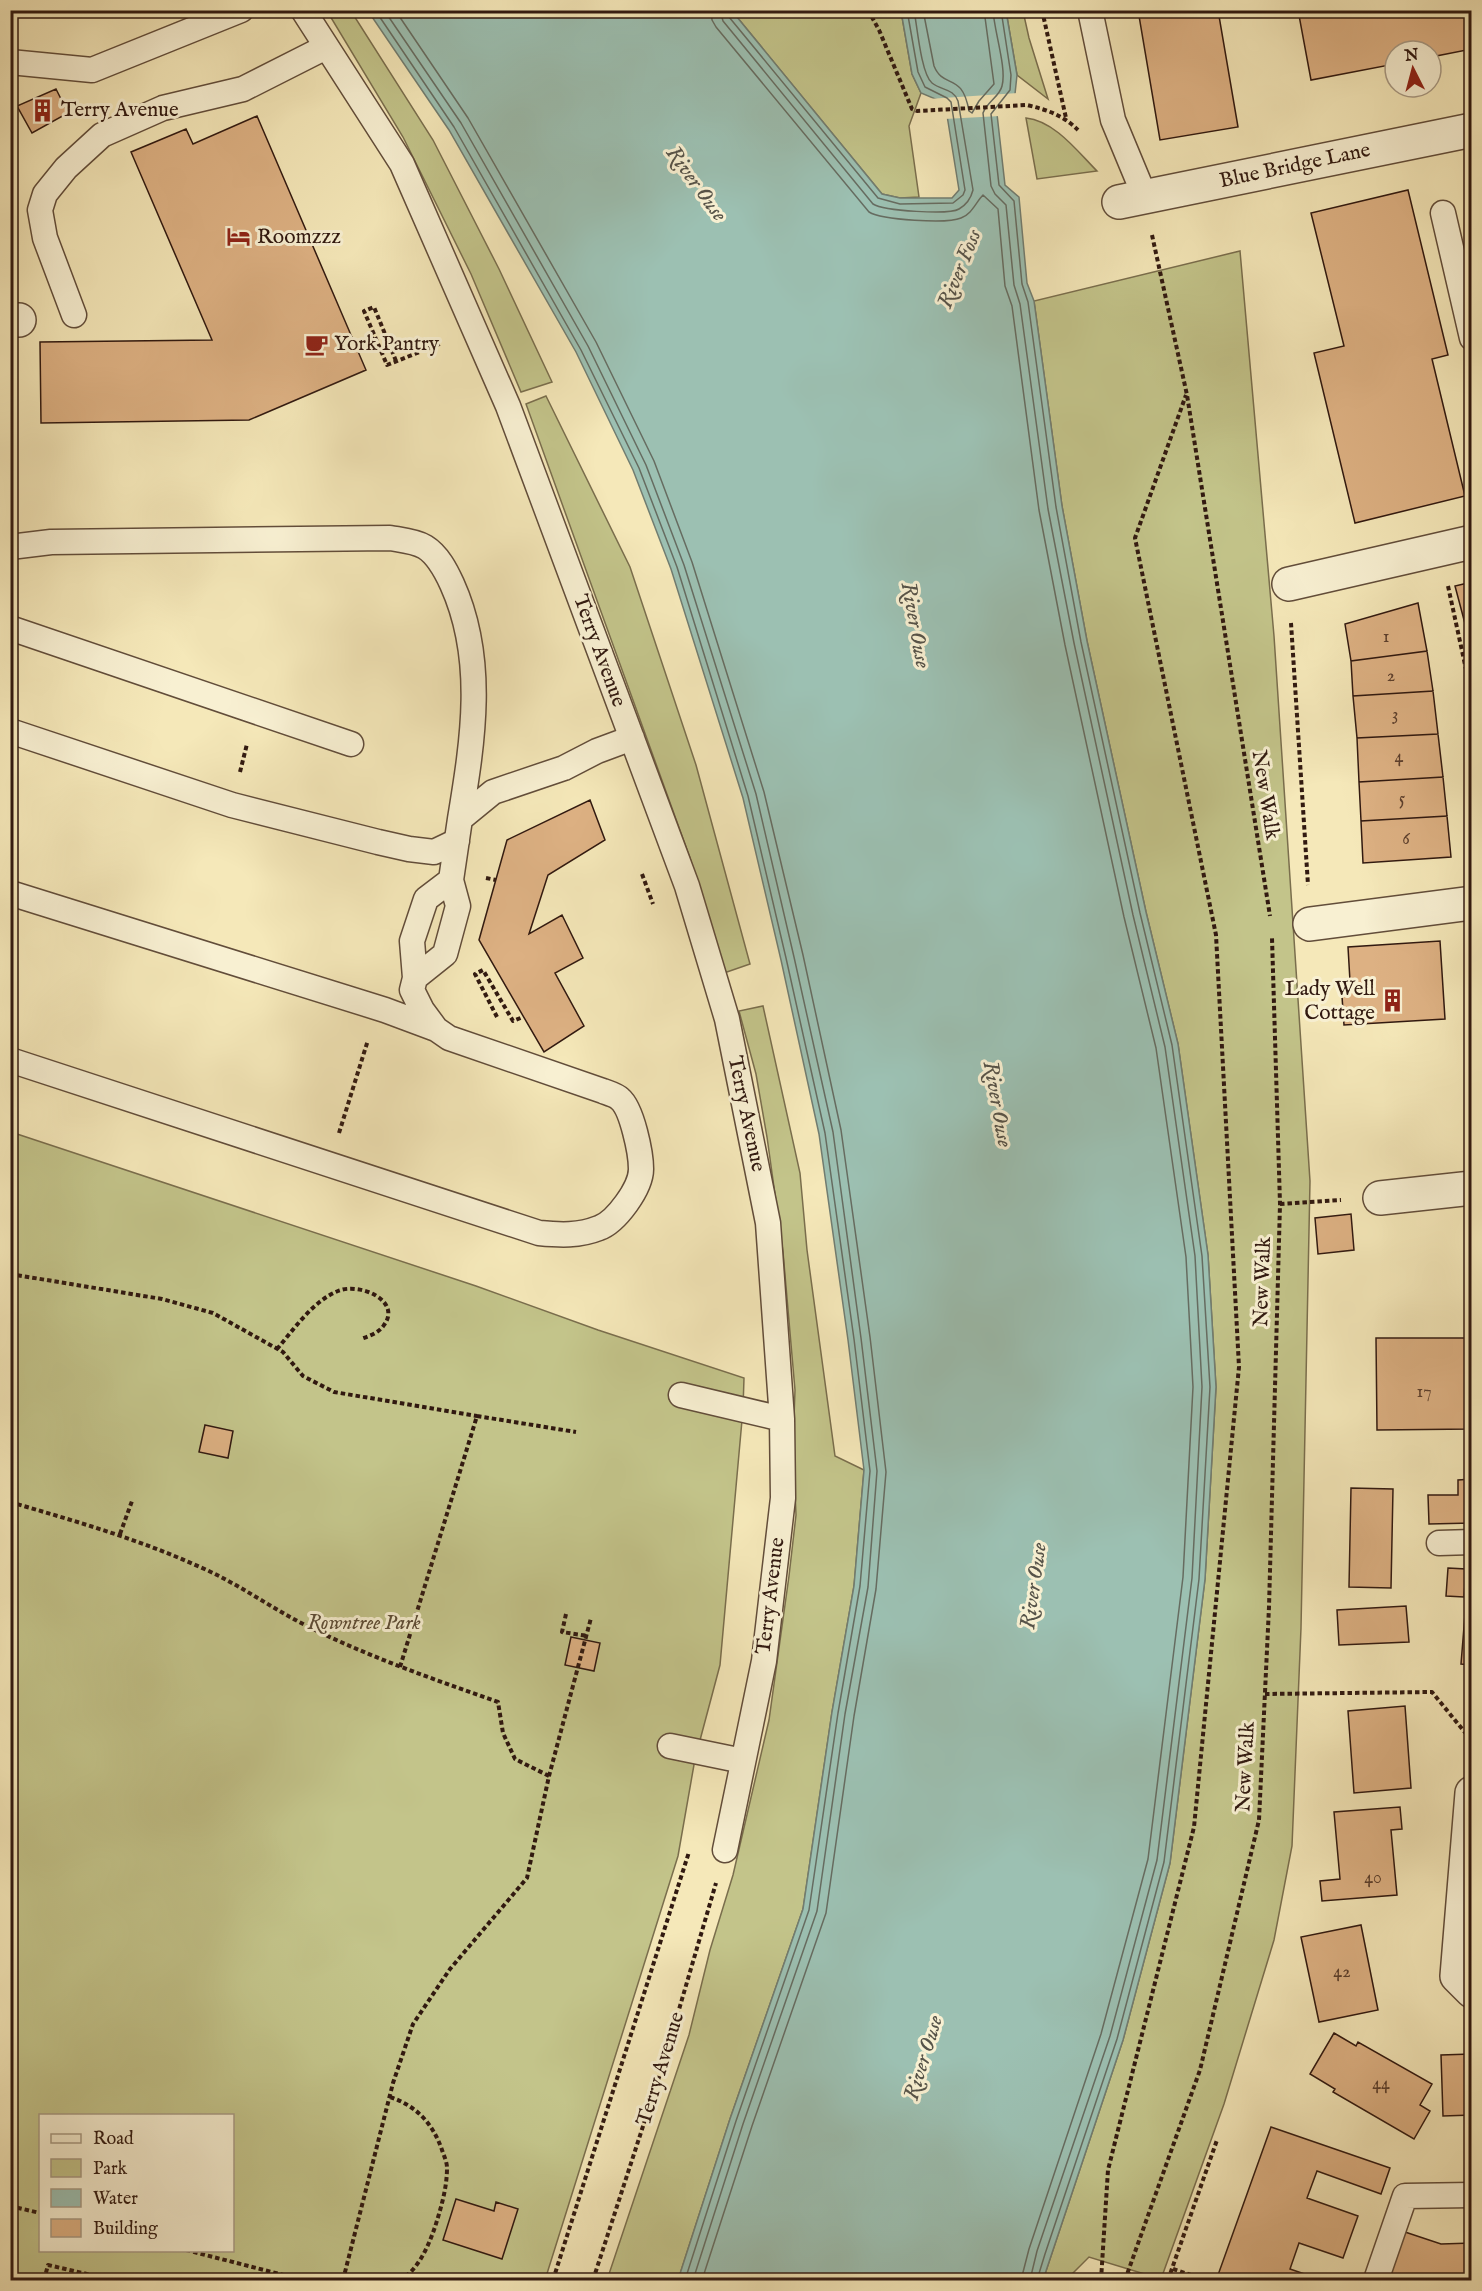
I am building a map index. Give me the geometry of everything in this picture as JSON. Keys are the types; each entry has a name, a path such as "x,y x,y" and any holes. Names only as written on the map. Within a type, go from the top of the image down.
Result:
{"street":[{"name":"Blue Bridge Lane","path":"1132,200 1472,130"},
{"path":"1289,584 1456,546"},
{"path":"1310,924 1472,903"},
{"path":"1380,1198 1472,1188"},
{"path":"1472,1793 1457,1976 1472,1991"}],"lane":[{"path":"10,62 92,70 241,10"},
{"name":"Terry Avenue","path":"303,10 402,164 476,329 519,432 687,885 727,1019 768,1223 782,1419 783,1498 764,1661 725,1850"},
{"path":"1090,10 1132,200"},
{"path":"74,315 45,238 40,210 45,194 66,168 102,135 163,108 243,89 326,47"},
{"path":"1443,213 1472,338"},
{"path":"10,547 51,542 390,538 425,547 440,562 461,604 469,636 474,672 472,746 451,880 458,906 445,954 415,978"},
{"path":"10,628 351,744"},
{"path":"10,731 232,805 409,849 434,852 459,830 493,792 564,768 597,751 632,738"},
{"path":"436,1029 422,1010 412,990 415,978 412,941 426,899 451,880"},
{"path":"10,893 376,1007 436,1029 448,1038 603,1090 621,1099 631,1117 641,1170 635,1190 624,1206 601,1228 568,1236 539,1233 10,1060"},
{"path":"681,1395 782,1419"},
{"path":"1439,1543 1472,1542"},
{"path":"670,1746 743,1761"},
{"path":"1376,2280 1405,2196 1472,2195"}],"path":[{"path":"868,10 879,30 912,109 917,111 1027,105 1045,109 1066,119 1042,10"},
{"name":"New Walk","path":"1159,273 1187,395 1270,917"},
{"path":"396,361 374,307 364,310 387,365 476,329"},
{"path":"356,345 375,338"},
{"path":"1101,2280 1108,2170 1194,1827 1239,1367 1216,935 1135,538 1187,395"},
{"path":"1456,546 1472,697"},
{"path":"1289,584 1310,924"},
{"path":"232,805 256,711"},
{"path":"641,871 657,914"},
{"name":"New Walk","path":"1125,2280 1200,2070 1259,1820 1280,1204 1272,929"},
{"path":"495,1054 504,1029 475,974 483,970 513,1021 523,1017"},
{"path":"331,1164 376,1007"},
{"path":"1280,1204 1309,1202"},
{"path":"10,1274 162,1299 213,1313 283,1352 303,1376 334,1392 576,1432"},
{"path":"277,1349 321,1301 338,1290 353,1288 368,1290 378,1296 388,1314 385,1324 377,1332 361,1339"},
{"path":"400,1667 477,1416"},
{"path":"120,1534 132,1501"},
{"path":"10,1502 120,1534 201,1567 248,1590 305,1625 371,1656 498,1702 503,1733 515,1759 549,1776"},
{"path":"566,1614 562,1632 588,1636"},
{"path":"343,2280 390,2097 413,2024 450,1969 527,1878 549,1776 591,1618"},
{"path":"1265,1694 1432,1692 1472,1741"},
{"path":"553,2280 691,1844"},
{"name":"Terry Avenue","path":"593,2280 661,2071 725,1850"},
{"path":"390,2097 404,2102 430,2124 447,2165 445,2189 439,2214 426,2250 409,2275 401,2280"},
{"path":"1168,2280 1217,2140"},
{"path":"10,2206 39,2213"},
{"path":"194,2252 303,2280"},
{"path":"45,2280 48,2265 112,2280"},
{"path":"1173,2269 1206,2280"},
{"path":"1126,2273 1148,2280"}],"green space":[{"path":"327,11 351,11 433,140 499,269 552,382 521,392 471,274 403,137"},
{"path":"732,11 901,11 912,74 921,93 909,126 919,197 900,198 882,194"},
{"path":"1006,11 1023,11 1048,99 1017,75"},
{"path":"1026,118 1037,120 1056,131 1097,171 1037,179"},
{"path":"1240,251 1274,636 1310,1181 1301,1628 1292,1846 1274,1940 1224,2104 1161,2279 1089,2257 1066,2280 1043,2280 1123,2040 1170,1863 1205,1579 1216,1387 1208,1255 1178,1044 1146,912 1087,641 1062,506 1034,301"},
{"path":"546,396 630,567 696,765 750,964 724,973 690,858 526,404"},
{"path":"763,1006 800,1173 807,1250 835,1456 864,1470 854,1586 832,1712 803,1909 730,2119 678,2280 607,2280 689,2035 710,1950 733,1875 769,1720 789,1576 796,1515 793,1445 795,1390 783,1252 756,1074 739,1011"},
{"name":"Rowntree Park","path":"11,1132 476,1286 598,1330 744,1378 720,1665 695,1759 678,1856 545,2280 11,2280"}],"water":[{"path":"368,11 732,11 882,194 900,198 952,198 959,190 945,103 921,93 912,74 901,11 1006,11 1017,75 1015,94 997,114 1005,185 1019,197 1027,283 1034,301 1062,506 1087,641 1146,912 1178,1044 1208,1255 1216,1387 1205,1579 1170,1863 1123,2040 1043,2280 678,2280 730,2119 803,1909 832,1712 854,1586 864,1470 848,1340 819,1134 781,960 743,798 671,569 633,470 576,352 449,130"}],"pier":[{"path":"1018,93 1000,116 944,119 942,105 928,99"}],"building":[{"path":"1138,10 1218,10 1238,127 1160,140"},
{"path":"1298,10 1472,10 1472,49 1443,55 1443,39 1383,39 1383,66 1311,80"},
{"name":"Terry Avenue","path":"56,89 68,113 32,133 17,106"},
{"name":"Roomzzz","path":"257,116 366,370 249,420 41,423 40,342 212,340 131,152 186,129 193,144"},
{"path":"1472,161 1472,195 1465,163"},
{"path":"1408,190 1448,355 1432,359 1465,496 1355,523 1314,353 1344,346 1311,213"},
{"path":"1472,582 1472,650 1455,586"},
{"path":"1418,603 1427,651 1351,661 1345,624"},
{"path":"1427,651 1433,691 1353,696 1351,661"},
{"path":"1433,691 1438,734 1357,738 1353,696"},
{"path":"1438,734 1443,777 1359,782 1357,738"},
{"path":"1443,777 1447,816 1361,821 1359,782"},
{"path":"590,800 605,840 548,875 529,934 562,915 583,958 555,973 584,1026 544,1052 479,940 507,840"},
{"path":"1447,816 1451,857 1363,863 1361,821"},
{"name":"Lady Well Cottage","path":"1440,941 1445,1019 1344,1025 1341,982 1350,981 1348,947"},
{"path":"1466,944 1472,944 1472,991 1470,991"},
{"path":"1351,1214 1354,1250 1318,1254 1315,1218"},
{"path":"1376,1338 1472,1338 1472,1429 1377,1430"},
{"path":"205,1425 233,1431 228,1458 199,1452"},
{"path":"1472,1479 1472,1523 1429,1524 1428,1495 1458,1495 1458,1480"},
{"path":"1351,1488 1393,1489 1391,1588 1349,1587"},
{"path":"1448,1568 1466,1569 1464,1597 1446,1596"},
{"path":"1466,1602 1472,1602 1472,1665 1461,1664"},
{"path":"1406,1606 1409,1642 1339,1645 1337,1610"},
{"path":"571,1637 600,1643 594,1671 565,1665"},
{"path":"1405,1706 1411,1788 1354,1793 1348,1711"},
{"path":"1400,1807 1402,1829 1391,1830 1397,1895 1322,1901 1320,1881 1340,1879 1334,1812"},
{"path":"1361,1925 1378,2010 1319,2022 1301,1937"},
{"path":"1334,2033 1356,2046 1358,2042 1432,2084 1420,2105 1430,2111 1414,2139 1333,2092 1335,2089 1310,2074"},
{"path":"1471,2054 1472,2115 1443,2116 1441,2055"},
{"path":"1271,2127 1390,2168 1381,2194 1317,2171 1307,2198 1358,2216 1343,2258 1299,2243 1290,2269 1322,2280 1233,2280 1218,2275"},
{"path":"456,2199 494,2211 496,2202 518,2209 502,2259 443,2240"},
{"path":"1405,2232 1441,2244 1472,2243 1472,2280 1388,2280"}],"place":[{"name":"Terry Avenue","path":"43,110"},
{"name":"Roomzzz","path":"239,237"},
{"name":"York Pantry","path":"316,344"},
{"name":"Lady Well Cottage","path":"1393,1001"}],"water label":[{"name":"River Ouse","path":"696,184"},
{"name":"River Foss","path":"960,269"},
{"name":"River Ouse","path":"915,625"},
{"name":"River Ouse","path":"997,1104"},
{"name":"River Ouse","path":"1034,1586"},
{"name":"River Ouse","path":"924,2058"}]}
